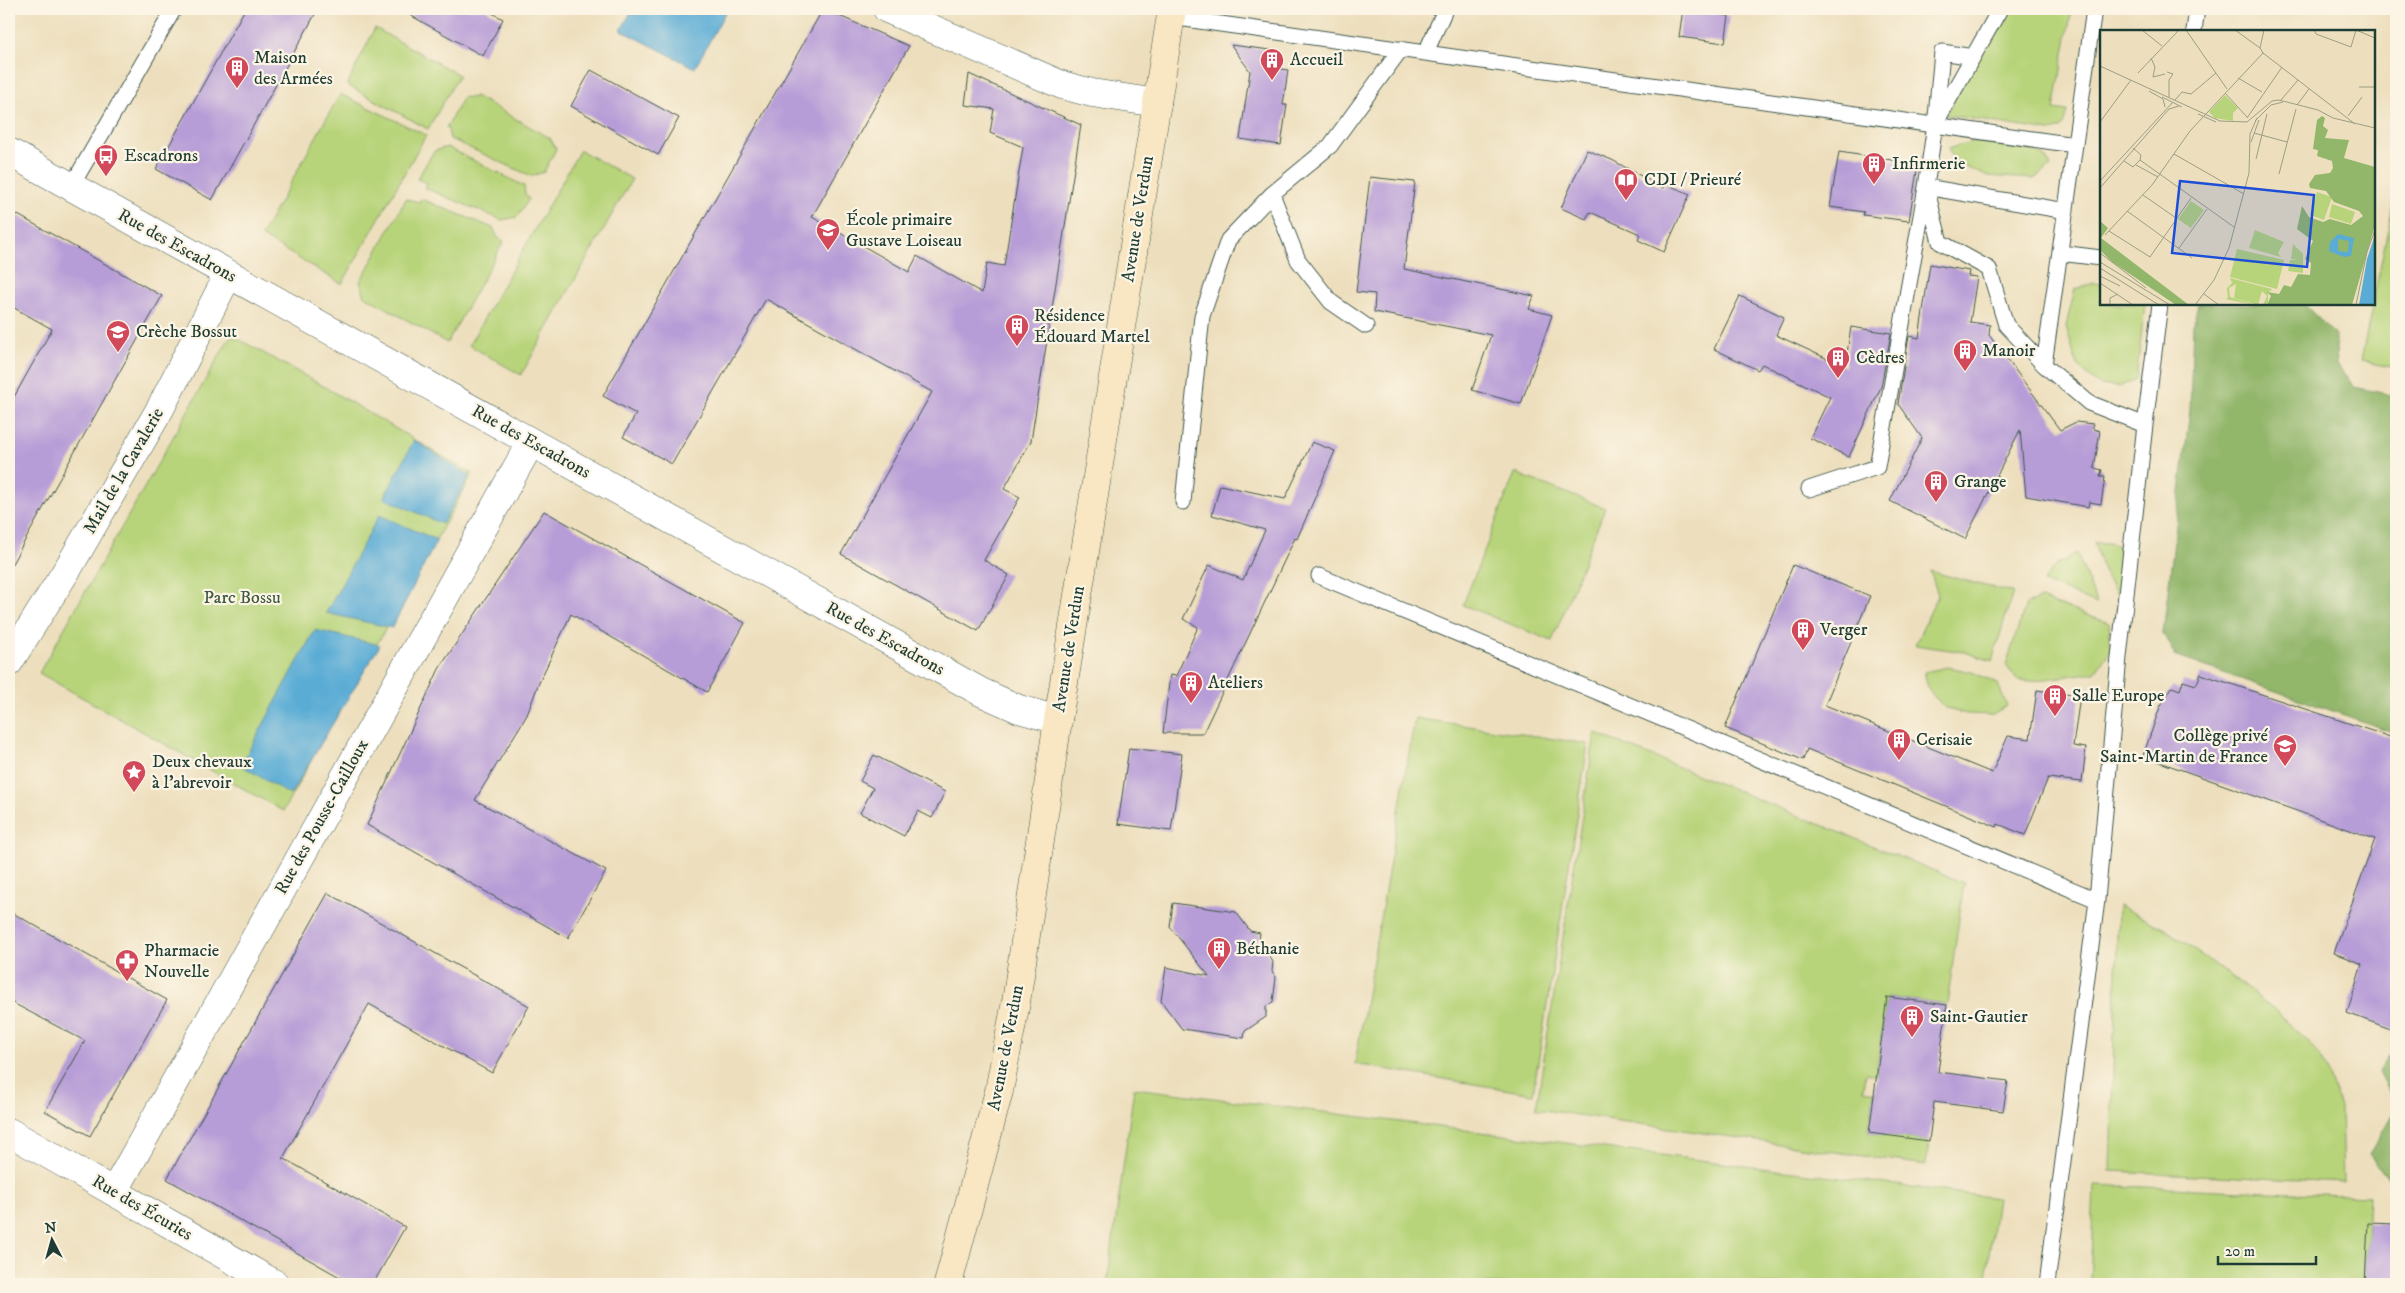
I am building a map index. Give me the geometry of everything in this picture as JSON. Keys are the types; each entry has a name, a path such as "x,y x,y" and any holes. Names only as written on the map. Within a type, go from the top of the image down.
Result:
{"main road":[{"name":"Avenue de Verdun","path":"948,1284 999,1091 1016,1002 1058,720 1171,13"}],"street":[{"path":"887,9 1062,86 1092,93 1157,103"},
{"name":"Rue des Escadrons","path":"9,152 981,692 1019,709 1058,720"},
{"name":"Mail de la Cavalerie","path":"9,662 70,565 160,409 228,275"},
{"name":"Rue des Pousse-Cailloux","path":"114,1192 531,442"},
{"name":"Rue des Écuries","path":"9,1132 275,1284"}],"lane":[{"path":"1935,124 2000,9"},
{"path":"2044,365 2094,9"},
{"path":"2194,30 2197,9"},
{"path":"71,187 171,10"},
{"path":"1426,52 1446,10"},
{"path":"1171,13 1402,49 2075,145"},
{"path":"1183,502 1202,316 1228,240 1272,194 1330,146 1402,49"},
{"path":"1809,488 1877,467 1926,187 1935,124 1942,52 1973,57"},
{"path":"1926,187 2066,211"},
{"path":"1926,187 1940,242 1989,269 2006,325 2044,365 2089,403 2145,425"},
{"path":"1272,194 1298,260 1331,302 1366,326"},
{"path":"2060,253 2100,258"},
{"path":"2047,1284 2097,900 2120,657 2160,305"},
{"path":"1319,576 2097,900"}],"green space":[{"path":"2012,9 2072,9 2054,109 2067,111 2065,123 2058,129 2050,131 1946,115 1980,54"},
{"path":"375,28 459,75 428,129 347,85"},
{"path":"340,94 426,135 342,284 261,236"},
{"path":"475,96 550,138 556,149 544,172 531,176 450,139 448,129 446,128 463,97 471,98"},
{"path":"1973,141 2013,144 2044,156 2051,166 2034,179 1986,176 1956,163 1948,149"},
{"path":"447,147 524,186 525,194 529,199 517,217 502,220 425,188 427,183 417,179 434,151"},
{"path":"580,150 632,179 521,375 469,345"},
{"path":"2396,190 2396,368 2361,361 2372,305 2375,305 2375,293"},
{"path":"406,199 419,202 421,199 493,228 498,238 504,241 447,343 365,296 360,282"},
{"path":"2094,283 2100,284 2100,305 2145,305 2136,379 2119,387 2099,385 2077,366 2066,326 2075,289"},
{"path":"2198,305 2305,305 2335,335 2337,364 2354,387 2396,396 2396,733 2175,656 2163,633 2190,410 2193,325"},
{"name":"Parc Bossu","path":"231,335 318,383 473,474 283,811 39,673"},
{"path":"1515,473 1605,508 1552,641 1463,605"},
{"path":"2094,543 2109,543 2123,547 2126,556 2121,601 2104,573"},
{"path":"2077,553 2097,604 2043,582 2057,564"},
{"path":"1930,571 2013,592 1992,661 1964,652 1915,645 1938,595"},
{"path":"2041,599 2109,623 2111,650 2095,672 2032,681 2017,680 2006,665 2026,604"},
{"path":"1948,667 1972,672 1998,684 2007,706 1991,715 1967,714 1946,709 1929,691 1924,672"},
{"path":"1415,718 1588,744 1533,1094 1355,1064"},
{"path":"1595,733 1964,883 1947,1005 1887,997 1876,1075 1865,1073 1863,1090 1874,1092 1869,1133 1929,1141 1926,1165 1536,1109"},
{"path":"2118,905 2168,931 2219,968 2278,1012 2320,1054 2341,1108 2343,1182 2110,1171"},
{"path":"2396,1045 2396,1105 2379,1071"},
{"path":"1134,1088 1997,1198 1985,1284 1107,1284"},
{"path":"2396,1109 2396,1183 2391,1181 2369,1154"},
{"path":"2094,1185 2369,1196 2365,1284 2090,1284"}],"water":[{"path":"633,9 727,9 695,68 621,30"},
{"path":"414,440 470,476 442,524 384,498"},
{"path":"379,515 437,540 392,628 326,613"},
{"path":"315,630 380,645 290,795 241,765"}],"building":[{"name":"Maison des Armées","path":"245,9 318,9 212,200 156,169"},
{"path":"399,9 485,9 503,19 483,56"},
{"path":"823,9 909,46 812,217 909,272 917,256 982,293 987,263 1004,266 1023,147 990,133 994,109 965,105 969,74 1081,125 1031,441 1004,489 1020,497 984,560 1009,575 978,631 841,554 932,392 766,299 672,464 623,437 636,414 603,396"},
{"path":"1683,9 1729,16 1725,43 1679,37"},
{"path":"1231,45 1278,51 1276,68 1288,70 1283,105 1287,105 1281,145 1240,139 1250,71"},
{"path":"591,70 679,118 658,155 571,106"},
{"name":"CDI / Prieuré","path":"1587,150 1612,160 1663,188 1666,184 1690,194 1664,252 1638,240 1640,234 1590,212 1586,219 1561,208"},
{"name":"Infirmerie","path":"1839,152 1918,164 1909,221 1863,215 1864,212 1830,207"},
{"path":"1370,177 1415,182 1404,269 1534,296 1529,309 1552,315 1521,404 1472,390 1491,335 1374,312 1375,294 1356,292"},
{"path":"9,210 162,296 9,569 9,406 52,329 9,305"},
{"name":"Manoir","path":"1930,264 1969,271 1968,276 1977,277 1970,322 1990,325 1989,335 2060,430 2076,422 2093,424 2093,429 2100,431 2094,468 2102,470 2100,477 2105,477 2101,504 2089,502 2088,507 2026,496 2020,430 1965,539 1890,501 1922,438 1898,404 1909,336 1919,338"},
{"name":"Cèdres","path":"1740,296 1784,317 1776,335 1845,367 1851,327 1891,333 1881,387 1849,457 1810,438 1830,397 1762,364 1758,370 1714,349"},
{"name":"Ateliers","path":"1312,442 1335,451 1297,539 1295,538 1203,733 1163,733 1170,675 1176,676 1198,627 1183,619 1209,565 1243,580 1265,530 1212,515 1220,485 1285,499"},
{"path":"544,511 745,623 707,692 571,614 538,685 527,715 475,800 606,871 568,938 367,825 439,669"},
{"path":"1793,565 1870,596 1825,705 1992,773 2008,736 2030,739 2037,690 2080,696 2073,746 2086,748 2082,782 2048,778 2025,835 1998,824 1997,827 1807,749 1803,760 1725,728"},
{"name":"Collège privé Saint-Martin de France","path":"2201,674 2396,739 2396,1031 2347,1013 2362,964 2334,953 2375,839 2143,756 2160,707 2172,687 2180,690 2183,681 2196,685"},
{"path":"1129,748 1182,754 1171,831 1118,824"},
{"path":"874,755 945,792 932,818 918,811 904,836 860,813 873,788 860,781"},
{"path":"328,893 529,1006 492,1073 369,1004 283,1158 405,1227 373,1284 352,1284 167,1179"},
{"name":"Béthanie","path":"1173,903 1236,912 1250,931 1260,933 1259,940 1273,962 1272,971 1276,977 1273,1002 1266,1006 1266,1017 1245,1031 1244,1038 1182,1029 1161,1001 1166,967 1209,976 1170,927"},
{"path":"9,911 167,1000 90,1136 45,1111 85,1041 9,1001"},
{"name":"Saint-Gautier","path":"1887,997 1947,1005 1938,1072 2008,1081 2003,1111 1934,1102 1929,1141 1869,1133"},
{"path":"2368,1223 2396,1224 2396,1284 2365,1284"}],"place":[{"name":"Accueil","path":"1272,81"},
{"name":"Maison des Armées","path":"237,89"},
{"name":"Escadrons","path":"106,177"},
{"name":"Infirmerie","path":"1874,185"},
{"name":"CDI / Prieuré","path":"1626,201"},
{"name":"École primaire Gustave Loiseau","path":"828,251"},
{"name":"Résidence Édouard Martel","path":"1017,347"},
{"name":"Crèche Bossut","path":"118,353"},
{"name":"Manoir","path":"1965,372"},
{"name":"Cèdres","path":"1838,379"},
{"name":"Grange","path":"1936,503"},
{"name":"Verger","path":"1803,651"},
{"name":"Ateliers","path":"1191,704"},
{"name":"Salle Europe","path":"2055,717"},
{"name":"Cerisaie","path":"1899,761"},
{"name":"Collège privé Saint-Martin de France","path":"2285,767"},
{"name":"Deux chevaux à l'abrevoir","path":"134,793"},
{"name":"Béthanie","path":"1219,970"},
{"name":"Pharmacie Nouvelle","path":"127,982"},
{"name":"Saint-Gautier","path":"1912,1038"}]}
